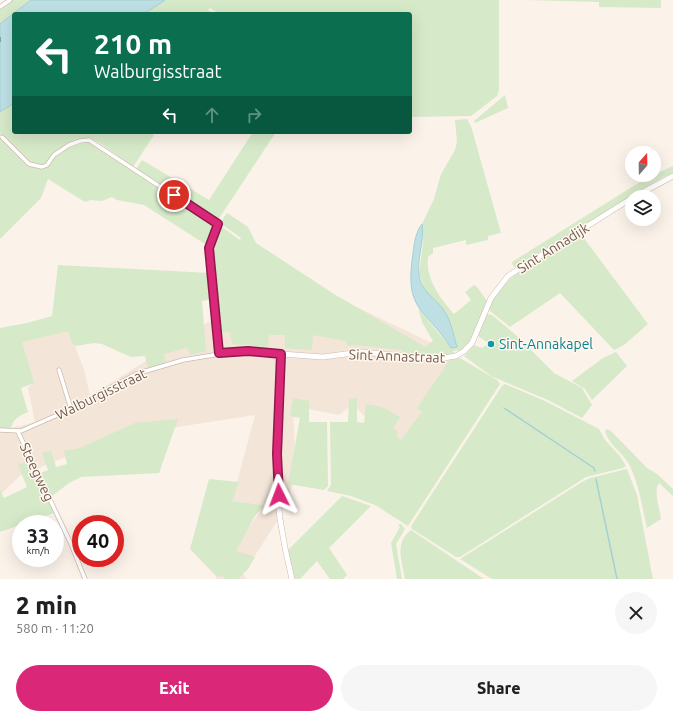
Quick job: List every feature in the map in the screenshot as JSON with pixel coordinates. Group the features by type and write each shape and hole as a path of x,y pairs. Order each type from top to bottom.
{"street":[{"path":"0,7 10,0"},
{"path":"2,137 29,164 42,167 47,165 54,155 69,145 80,141 89,140 218,224 209,248 219,353"},
{"name":"Sint Annadijk","path":"648,190 673,176"},
{"name":"Sint Annadijk","path":"485,310 494,293 508,276 625,203"},
{"name":"Sint Annastraat","path":"281,354 315,357 361,352 448,359 461,354 472,343 485,310"},
{"name":"Walburgisstraat","path":"18,432 71,409 136,374 183,360 219,353 248,351 281,354"},
{"path":"281,354 277,454 278,484 280,518 292,579"},
{"path":"59,370 71,409"},
{"path":"0,430 18,432"},
{"name":"Steegweg","path":"18,432 71,544 85,579"}],"shaded area":[{"path":"325,292 459,356 421,405 421,421 399,452 353,404 339,415 293,406 296,477 278,520 243,574 247,579 215,579 264,505 232,501 255,415 119,436 21,475 0,495 0,431 35,422 28,388 33,382 21,342 69,329 85,373 90,396 210,321"}],"green space":[{"path":"12,0 31,0 16,12 12,12 12,15 0,24 0,8"},
{"path":"65,0 499,0 499,90 497,96 471,116 412,117 412,12 216,12 210,8 208,10 211,12 55,12"},
{"path":"526,0 661,0 661,8 599,7 599,2"},
{"path":"12,58 12,134 154,135 133,167 100,143 90,138 84,138 73,142 53,154 44,166 28,162 0,133 0,66"},
{"path":"505,95 508,108 475,123 474,121"},
{"path":"467,119 471,126 501,233 488,236 488,240 466,245 466,240 433,248 433,253 428,257 431,281 439,295 454,314 471,300 465,292 474,285 487,301 473,336 465,347 459,352 458,350 453,351 454,354 434,357 405,354 401,350 356,345 347,346 346,341 313,335 312,350 285,348 285,335 269,335 268,347 232,344 230,332 218,333 212,262 214,236 218,227 222,227 240,240 241,238 220,223 227,213 248,227 256,243 334,294 425,347 433,341 422,322 418,308 451,348 442,307 425,291 419,273 423,243 422,224 434,199 441,174 455,150 457,142 455,120"},
{"path":"252,134 275,134 218,220 215,220 136,169 142,160 209,200"},
{"path":"0,136 26,163 43,168 68,148 84,143 94,144 214,224 215,226 208,246 144,205 117,200 112,197 102,201 91,200 85,202 48,179 41,198 0,239"},
{"path":"673,166 673,173 661,178 661,172"},
{"path":"640,182 655,182 642,190 627,190"},
{"path":"625,191 625,201 516,268 513,266 512,262"},
{"path":"580,233 648,324 624,345 614,350 560,293 510,327 489,310 492,300 500,289 512,278 542,256"},
{"path":"58,265 210,273 212,299 202,301 206,351 190,355 188,349 186,348 164,354 166,362 148,368 145,356 131,357 102,344 94,343 76,346 72,343 68,331 22,342 34,383 21,388 28,412 14,421 11,430 0,429 0,328 52,316"},
{"path":"486,314 492,315 517,336 554,373 582,388 592,405 582,418 548,400 491,376 464,356 474,345 482,348 486,345 495,347 495,343 487,342 478,336"},
{"path":"616,352 627,366 592,400 585,389 572,381 603,358"},
{"path":"460,358 497,380 500,384 408,526 375,505 351,496 327,491 331,485 330,422 348,422 349,399 357,398 357,422 364,423 366,404 382,407 400,417 393,428 398,432 396,436 401,440 422,412 417,408 449,361"},
{"path":"505,384 545,401 599,429 605,440 620,456 626,466 586,477 460,557 456,557 412,529 411,526 502,386"},
{"path":"293,398 309,401 309,422 327,422 328,486 324,490 288,484 300,418 290,416"},
{"path":"178,419 159,473 81,477 69,483 51,497 40,473 48,470 42,453 51,451 56,467 67,464 64,451 80,448 135,423"},
{"path":"607,429 612,432 647,468 657,474 673,489 673,496 659,483 657,486 661,519 647,528 638,487 632,471 629,464 609,440 605,431"},
{"path":"31,460 54,513 48,515 12,515 12,528 0,532 0,490 4,498 27,487 18,465"},
{"path":"627,469 637,495 653,579 492,579 460,559 582,482 590,478"},
{"path":"209,479 239,482 232,501 264,505 255,516 236,551 255,557 248,569 238,579 225,579 222,575 217,577 190,549"},
{"path":"342,496 371,506 329,548 347,575 343,579 330,579 317,561 300,579 293,579 287,551"},
{"path":"398,524 401,524 405,529 396,544 402,579 397,579 391,543 400,527"},
{"path":"411,530 484,579 405,579 400,553 402,541"}],"water":[{"path":"31,0 165,0 147,12 16,12"},
{"path":"12,15 12,104 0,112 0,24"},
{"path":"422,224 423,231 419,266 420,280 424,288 446,313 452,327 457,347 451,348 418,307 414,298 411,287 413,253 417,234"}],"waterway":[{"path":"504,408 594,468 595,471"},
{"path":"596,479 617,579"}],"ferry route":[{"path":"0,37 0,44"}],"place":[{"name":"Sint-Annakapel","path":"491,344"}],"route":[{"path":"174,195 218,224 209,248 219,353 248,351 281,354 277,454 279,495"}]}
